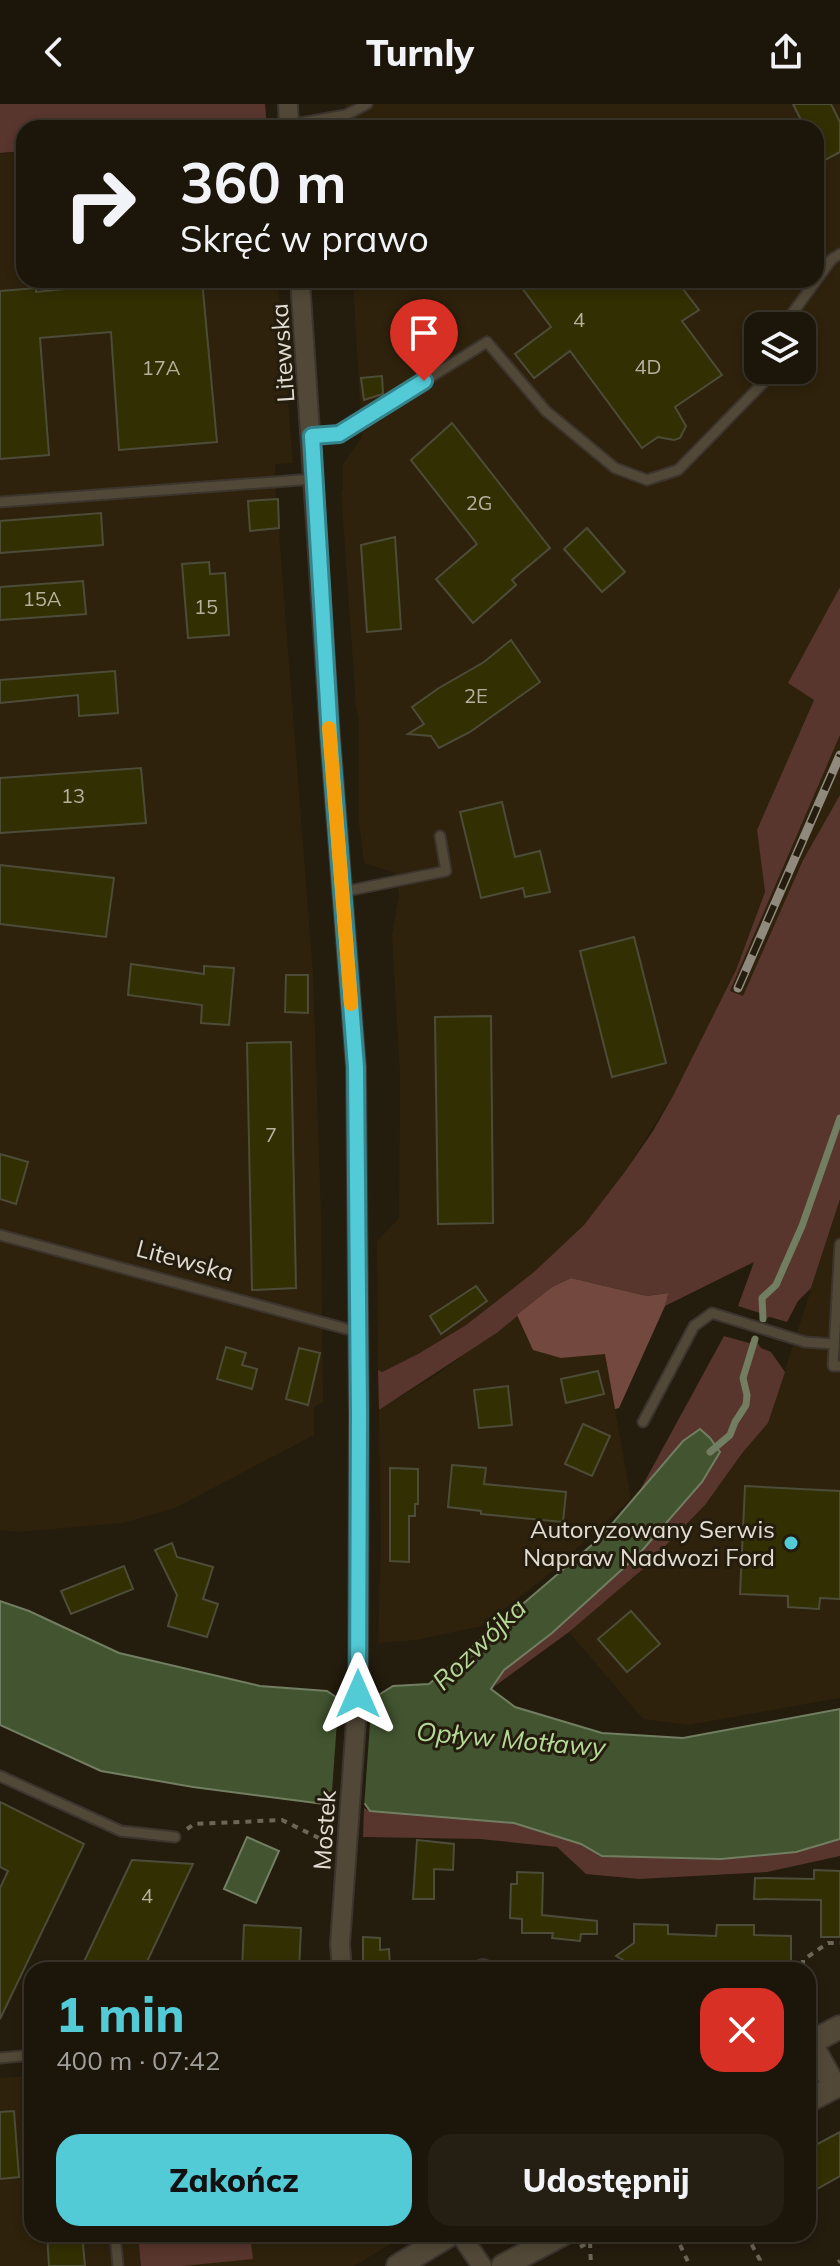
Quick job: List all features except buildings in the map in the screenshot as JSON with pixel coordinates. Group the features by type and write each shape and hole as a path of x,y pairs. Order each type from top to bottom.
{"street":[{"name":"Litewska","path":"301,288 356,1067 358,1694"},
{"name":"Mostek","path":"341,1962 340,1944 358,1694"},
{"path":"816,2039 840,2027"},
{"path":"816,2054 837,2085 816,2097"},
{"path":"398,2266 438,2242"},
{"path":"466,2242 482,2266"},
{"path":"503,2266 548,2242"}],"lane":[{"path":"322,120 346,115 367,104"},
{"path":"824,270 840,254"},
{"path":"793,312 811,288"},
{"path":"312,436 339,434 487,342 546,411 615,468 647,480 678,470 762,384"},
{"path":"0,502 314,479"},
{"path":"342,892 446,871 440,836"},
{"name":"Litewska","path":"0,1235 358,1332"},
{"path":"840,1244 833,1366 840,1366"},
{"path":"643,1422 694,1326 712,1313 805,1342 834,1344"},
{"path":"0,1776 121,1831 175,1837"},
{"path":"0,2058 24,2056"},
{"path":"116,2242 118,2266"}],"path":[{"path":"175,1837 194,1824 282,1820 332,1844"},
{"path":"803,1962 828,1943 840,1943"},
{"path":"590,2242 591,2266"},
{"path":"679,2242 690,2266"},
{"path":"750,2242 760,2266"}],"shaded area":[{"path":"0,104 265,104 266,120 16,120 16,152 0,153"},
{"path":"345,104 840,104 840,587 789,682 814,700 757,830 765,892 736,970 674,1094 624,1173 584,1225 534,1272 466,1325 381,1372 378,1369 377,1241 399,1218 400,1076 392,935 399,895 395,873 364,863 359,823 359,724 341,491 343,464 362,437 353,288 824,288 824,120 346,120"},
{"path":"16,152 16,288 279,288 293,463 275,464 275,481 313,974 321,1213 323,1402 314,1407 314,1435 175,1508 123,1523 18,1532 0,1530 0,154"},
{"path":"840,587 840,735 730,991 743,996 803,860 840,795 840,1199 811,1288 798,1301 787,1322 770,1317 763,1319 760,1313 738,1306 754,1262 665,1306 667,1293 647,1296 571,1278 552,1287 498,1332 379,1410 378,1370 382,1372 418,1354 466,1325 534,1272 584,1225 653,1131 674,1094 736,970 765,892 757,830 814,700 788,683"},
{"path":"840,735 840,795 803,860 743,997 730,992"},
{"path":"840,1199 840,1698 688,1725 643,1719 569,1632 643,1569 705,1505 768,1423"},
{"path":"571,1278 647,1296 668,1293 619,1408 615,1409 605,1354 561,1358 533,1350 517,1315 552,1287"},
{"path":"517,1315 524,1329 561,1358 605,1353 631,1499 543,1579 482,1626 416,1640 378,1643 381,1543 379,1410 439,1373"},
{"path":"724,1336 749,1343 755,1339 761,1348 771,1352 785,1372 768,1423 705,1505 643,1569 569,1632 495,1686 504,1670 552,1633 639,1554 719,1452 710,1438 683,1441 634,1501"},
{"path":"364,1808 514,1823 581,1844 602,1856 721,1859 796,1852 840,1839 840,1856 767,1872 639,1879 586,1874 557,1847 480,1839 363,1837"},
{"path":"24,2076 24,2242 394,2242 354,2266 0,2266 0,2078"},
{"path":"139,2242 251,2242 253,2259 183,2266 141,2266"}],"water":[{"name":"Opływ Motławy","path":"700,1429 720,1452 702,1482 639,1554 552,1633 504,1670 491,1689 515,1707 602,1733 683,1738 840,1709 840,1839 796,1852 721,1859 602,1856 581,1844 514,1823 370,1811 365,1804 324,1804 101,1771 0,1725 0,1601 29,1611 119,1653 260,1686 327,1691 339,1699 372,1699 393,1686 429,1684 600,1538 683,1441"},
{"path":"247,1837 279,1851 256,1903 224,1889"}],"pier":[{"path":"339,1694 372,1695 364,1808 331,1805"}],"waterway":[{"name":"Rozwójka","path":"763,1319 762,1298 776,1285 802,1226 840,1118"},
{"name":"Rozwójka","path":"710,1452 730,1435 746,1405 743,1378 755,1339"}],"railway":[{"path":"738,988 840,755"}],"slow traffic":[{"path":"329,728 351,1004"}],"place":[{"name":"Autoryzowany Serwis Napraw Nadwozi Ford","path":"791,1543"}],"route":[{"path":"358,1694 356,1067 330,736 312,436 339,434 424,381"}]}
